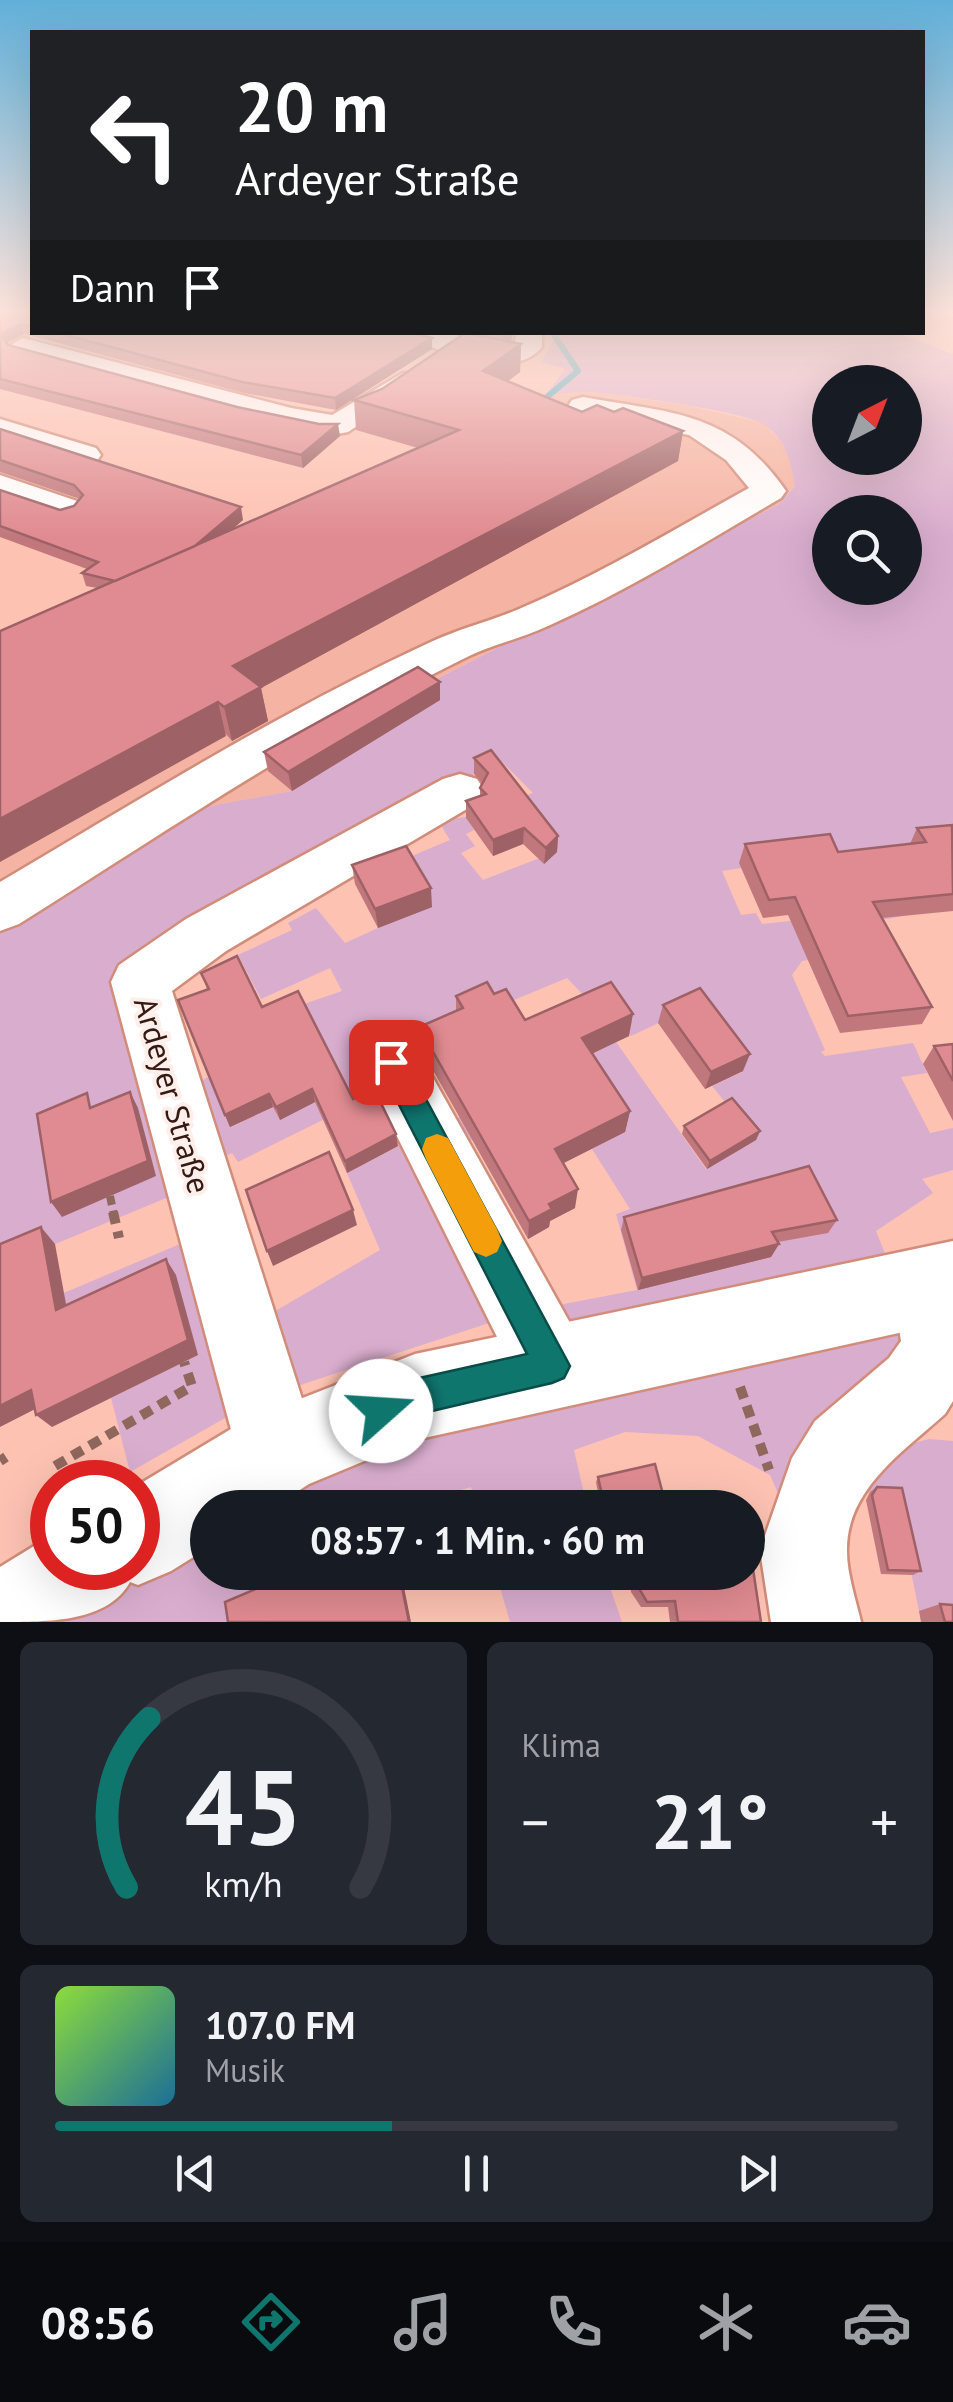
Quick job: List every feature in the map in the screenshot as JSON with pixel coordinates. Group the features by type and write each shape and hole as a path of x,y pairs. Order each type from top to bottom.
{"main road":[{"path":"160,1524 278,1452 415,1397 721,1329 945,1293"},
{"path":"1,1622 53,1590"}],"street":[{"path":"173,386 288,417 337,425 402,386"},
{"path":"0,909 253,754 346,703 451,648 531,619 609,582 768,491 736,453 698,428 583,406"},
{"path":"0,428 85,455"},
{"path":"0,485 65,508"},
{"name":"Ardeyer Straße","path":"278,1452 140,982 206,934 460,792"},
{"path":"391,1062 552,1366"},
{"path":"816,1622 803,1550 821,1487 844,1450 916,1386 942,1350 945,1293"}],"path":[{"path":"110,1196 119,1238"},
{"path":"721,1329 770,1476"},
{"path":"65,1460 192,1386 184,1362"}],"shaded area":[{"path":"553,386 812,386 812,475 922,475 922,386 953,386 953,859 917,842 868,848 904,916 881,920 742,868 722,871 741,915 756,913 762,924 818,918 837,955 802,961 792,975 825,1050 821,1052 825,1056 913,1043 927,1073 901,1077 930,1133 953,1128 953,1170 922,1179 933,1193 876,1231 900,1291 929,1286 803,1550 770,1475 698,1436 625,1432 574,1450 583,1490 231,1490 500,1374 538,1309 637,1290 616,1214 630,1209 592,1149 625,1131 593,1082 453,1149 440,1126 616,1042 706,1169 756,1140 712,1086 742,1072 695,1006 631,1036 604,995 589,1001 567,978 514,1000 505,989 447,1014 457,1032 391,1062 383,1090 238,1162 232,1153 214,1161 192,1088 209,1076 231,1127 273,1107 280,1120 301,1005 342,991 330,968 261,999 238,955 292,930 288,923 316,908 345,943 378,928 414,855 450,840 442,827 449,819 466,817 474,830 466,834 475,846 461,853 483,880 558,851 516,799 533,793 501,761 381,819 117,974 183,1191 0,1267 0,929 199,808 292,791 421,687 779,504 795,486 783,445 765,425 709,409 586,392 546,395"},
{"path":"588,391 685,405 763,423 791,459 795,485 779,504 422,686 292,791 199,808 0,929 0,660 507,428 546,395"},
{"path":"408,1141 498,1320 288,1389 265,1317 380,1250 347,1173"},
{"path":"199,1236 248,1405 151,1460 127,1460 111,1398 198,1354 16,1352 9,1316"},
{"path":"929,1439 953,1441 953,1614 919,1611 895,1493 864,1492 899,1447"},
{"path":"190,1508 190,1590 264,1590 238,1609 239,1622 0,1622 51,1590 160,1590 160,1521"},
{"path":"501,1590 611,1590 622,1622 510,1622"}],"building":[{"path":"27,386 158,386 237,407 319,424 338,424 301,455"},
{"path":"263,386 355,386 335,398"},
{"path":"387,386 518,386 582,412 597,405 614,412 623,408 683,431 233,666 261,687 224,707 218,702 0,819 0,631 459,430 354,400"},
{"path":"0,429 241,507 195,546 115,581 82,573 98,562 0,526 0,490 60,510 74,506 83,495 74,485 0,460"},
{"path":"418,667 440,682 288,772 264,752"},
{"path":"491,750 558,836 546,848 524,828 493,840 466,801 486,794 480,788 488,773 474,758"},
{"path":"952,825 953,894 873,902 932,1007 848,1016 795,897 769,900 745,844 830,834 838,852 926,842 917,828"},
{"path":"406,846 431,888 375,909 352,865"},
{"path":"237,956 262,1007 298,991 353,1099 374,1089 396,1134 345,1161 312,1089 276,1107 269,1094 225,1115 178,1000 209,989 201,973"},
{"path":"487,982 494,994 506,989 525,1020 611,982 633,1014 582,1038 630,1111 555,1149 578,1189 549,1204 552,1209 529,1221 419,1027 463,1008 456,996"},
{"path":"700,988 750,1054 711,1072 663,1005"},
{"path":"953,1044 953,1081 934,1046"},
{"path":"130,1092 148,1161 51,1202 37,1114 87,1093 90,1108"},
{"path":"732,1098 760,1131 710,1161 684,1126"},
{"path":"329,1152 353,1210 267,1251 246,1190"},
{"path":"809,1166 837,1220 772,1232 779,1244 642,1278 624,1217"},
{"path":"41,1227 56,1310 166,1259 188,1340 36,1415 31,1390 0,1406 0,1244"},
{"path":"655,1464 662,1490 601,1490 598,1477"},
{"path":"877,1487 902,1488 921,1571 888,1570 872,1495"},
{"path":"253,1590 403,1590 409,1622 228,1622 225,1602"},
{"path":"640,1590 756,1590 761,1622 678,1622 675,1601 647,1602"},
{"path":"940,1604 953,1605 953,1622 945,1622"}],"waterway":[{"path":"536,406 560,386"}],"slow traffic":[{"path":"437,1149 486,1241"}],"route":[{"path":"381,1411 415,1397 552,1366 391,1062"}]}
